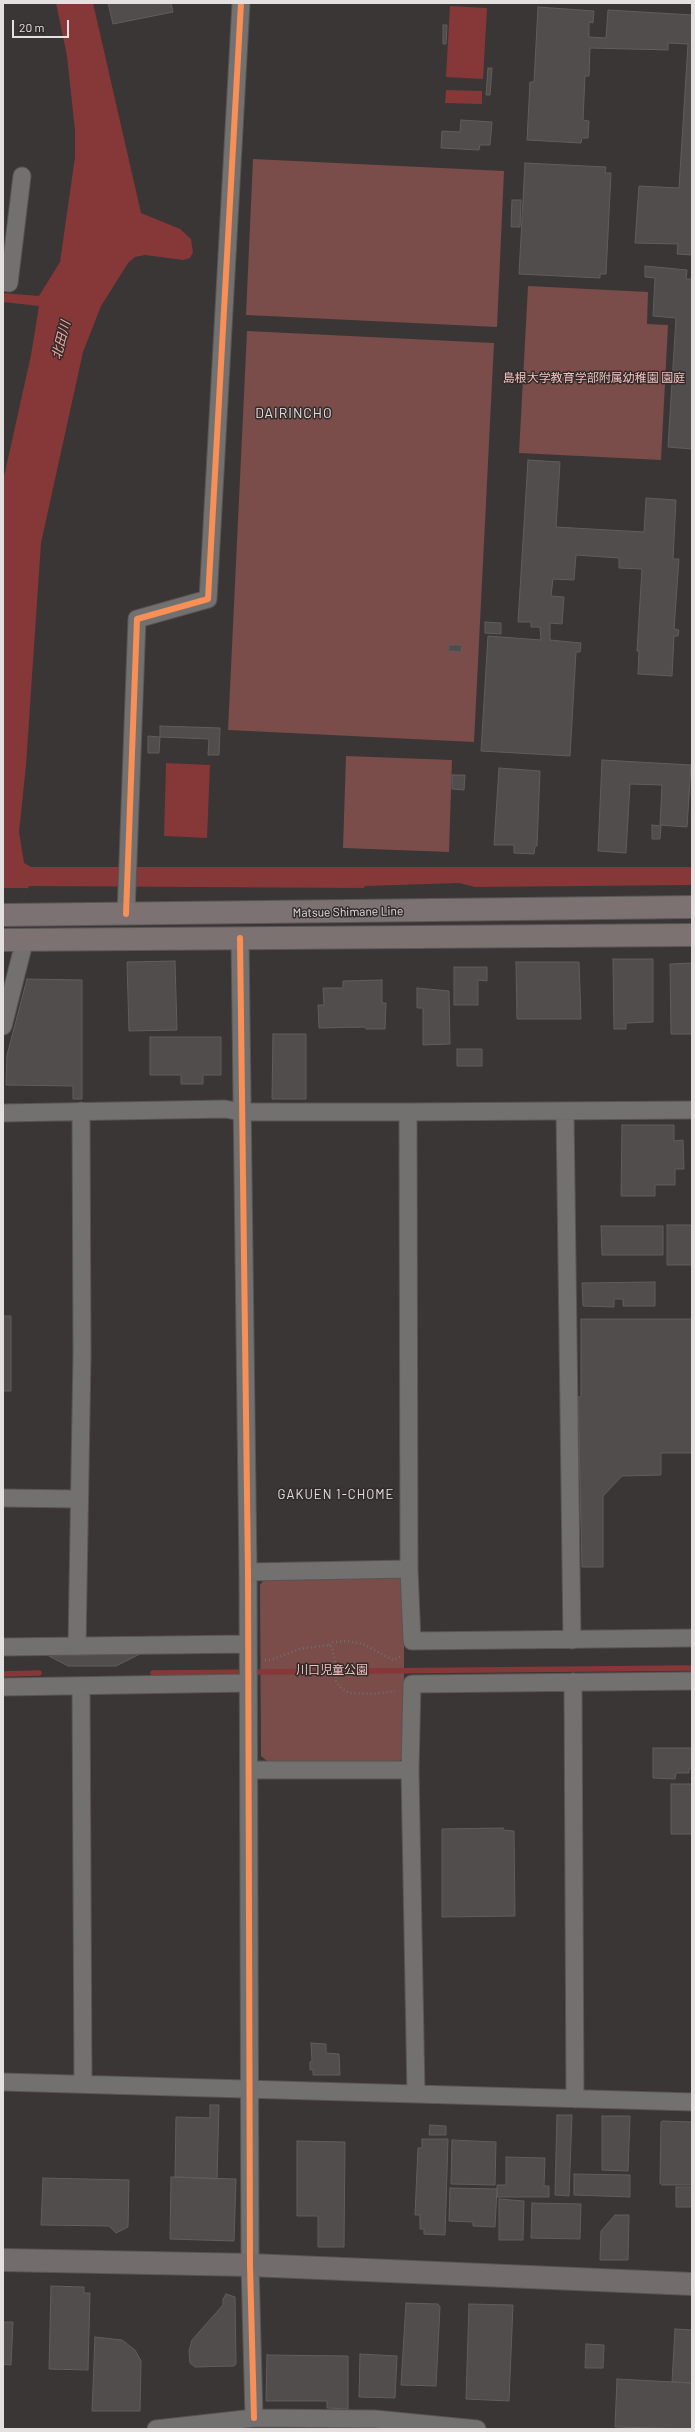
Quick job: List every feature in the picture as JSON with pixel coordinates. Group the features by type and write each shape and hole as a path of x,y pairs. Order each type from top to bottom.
{"main road":[{"name":"Matsue Shimane Line","path":"10,915 692,908"},
{"name":"Matsue Shimane Line","path":"13,940 692,935"}],"street":[{"path":"126,914 126,867 136,619 208,599 241,3"},
{"path":"3,282 9,283 22,176"},
{"path":"240,938 248,1572 247,1644 251,1671 248,1770 250,2265 254,2418"},
{"path":"3,1026 13,940"},
{"path":"3,1113 225,1109 242,1112 692,1110"},
{"path":"564,1110 572,1640"},
{"path":"77,1646 82,1354 81,1111"},
{"path":"408,1112 409,1569 412,1641 692,1638"},
{"path":"3,1498 79,1499"},
{"path":"248,1572 409,1569"},
{"path":"3,1647 247,1644"},
{"path":"3,1687 81,1687 251,1671"},
{"path":"416,2094 410,1770 412,1684 692,1681"},
{"path":"573,1682 575,2099"},
{"path":"81,1687 83,2084"},
{"path":"248,1770 410,1770"},
{"path":"3,2082 692,2102"},
{"path":"3,2260 250,2265 692,2284"},
{"path":"156,2429 254,2418 375,2420 477,2429"}],"path":[{"path":"251,1671 271,1660 298,1649 329,1645 332,1647 339,1686 349,1693 390,1693 412,1684"}],"green space":[{"path":"253,159 504,171 497,327 246,315"},
{"name":"島根大学教育学部附属幼稚園 園庭","path":"528,286 648,292 647,324 668,325 661,460 519,453"},
{"path":"247,331 494,343 474,742 228,730"},
{"path":"346,756 452,760 449,852 343,848"},
{"name":"川口児童公園","path":"397,1577 404,1581 404,1756 399,1761 267,1761 261,1756 260,1585 263,1581"}],"water":[{"name":"北田川","path":"56,3 93,3 141,213 180,229 191,239 193,252 190,258 183,260 145,255 135,257 128,263 101,306 83,352 41,543 26,765 19,832 24,863 31,867 692,867 692,885 475,887 459,883 365,886 364,888 29,886 3,939 3,481 31,355 39,306 3,302 3,293 39,296 60,262 75,157 75,131 67,56"},
{"path":"450,6 487,8 483,79 446,77"},
{"path":"446,90 482,91 482,104 445,103"},
{"path":"166,763 210,765 207,838 164,836"}],"pier":[{"path":"3,888 28,888 3,939"}],"building":[{"path":"108,3 171,3 173,12 113,24"},
{"path":"538,7 594,11 593,23 589,22 589,37 606,38 608,10 692,15 692,255 677,254 678,244 635,243 639,186 679,188 688,44 668,43 668,50 590,48 589,76 585,76 583,120 589,121 588,138 582,138 581,143 527,140 530,82 534,82"},
{"path":"443,25 447,25 446,44 443,44"},
{"path":"488,68 492,68 490,95 486,95"},
{"path":"461,120 492,122 490,145 480,145 479,150 441,148 442,131 460,132"},
{"path":"525,163 606,167 605,173 611,173 606,274 600,274 600,278 519,274"},
{"path":"512,200 521,200 520,227 511,227"},
{"path":"645,266 687,270 686,279 692,279 692,449 668,447 676,318 653,316 655,278 645,277"},
{"path":"528,460 560,462 556,527 644,532 646,498 676,500 673,559 679,559 674,629 679,630 678,636 674,636 672,676 638,674 639,651 637,651 642,569 619,568 619,558 576,555 574,580 553,579 551,596 564,597 562,624 550,623 550,640 581,643 580,652 576,652 570,756 481,751 488,636 541,640 540,627 531,627 531,622 518,622"},
{"path":"485,622 501,623 501,634 485,633"},
{"path":"449,645 462,645 461,652 448,651"},
{"path":"160,726 220,728 219,755 208,755 209,739 160,737"},
{"path":"148,736 160,737 159,753 148,753"},
{"path":"602,760 691,765 687,827 660,825 662,785 630,784 626,853 598,851"},
{"path":"499,768 540,771 537,846 535,846 534,854 514,853 514,845 494,845"},
{"path":"452,775 465,775 464,790 452,789"},
{"path":"652,825 661,826 660,839 652,839"},
{"path":"613,959 653,959 653,1022 626,1023 626,1029 614,1029"},
{"path":"175,961 177,1030 129,1031 127,962"},
{"path":"516,962 579,962 581,1019 517,1019"},
{"path":"692,963 692,1034 671,1034 670,964"},
{"path":"454,967 487,967 487,981 478,980 478,1005 454,1005"},
{"path":"27,979 82,980 82,1099 73,1099 73,1086 6,1085 7,1055"},
{"path":"382,980 382,1003 386,1003 385,1029 366,1029 365,1027 319,1028 318,1005 324,1005 323,988 343,988 343,981"},
{"path":"417,988 449,991 450,1044 423,1045 423,1008 417,1008"},
{"path":"273,1034 306,1034 306,1099 272,1099"},
{"path":"150,1037 221,1037 221,1075 203,1075 203,1084 181,1084 181,1075 150,1075"},
{"path":"457,1049 482,1049 482,1066 457,1066"},
{"path":"622,1125 674,1125 674,1141 683,1140 684,1169 675,1169 675,1185 655,1185 655,1196 621,1196"},
{"path":"667,1225 692,1225 692,1265 667,1265"},
{"path":"601,1226 663,1226 663,1255 602,1255"},
{"path":"655,1282 655,1306 623,1306 623,1299 614,1299 614,1307 583,1306 582,1283"},
{"path":"3,1316 11,1316 11,1391 3,1391"},
{"path":"581,1319 692,1319 692,1453 661,1453 661,1475 622,1476 603,1496 603,1567 582,1567 578,1397 581,1397"},
{"path":"142,1653 116,1666 68,1666 49,1656"},
{"path":"653,1748 692,1748 692,1769 689,1769 689,1773 676,1773 675,1779 653,1778"},
{"path":"671,1784 692,1784 692,1834 671,1834"},
{"path":"503,1828 503,1830 514,1831 515,1916 442,1917 442,1829"},
{"path":"311,2043 326,2044 326,2053 339,2054 340,2075 313,2075 313,2069 310,2070 310,2062 312,2061"},
{"path":"210,2105 219,2105 217,2179 175,2177 176,2117 210,2118"},
{"path":"557,2115 572,2115 569,2196 555,2195"},
{"path":"602,2116 630,2116 628,2171 602,2170"},
{"path":"661,2122 692,2122 692,2185 662,2185 660,2183"},
{"path":"430,2125 446,2126 446,2135 429,2135"},
{"path":"422,2139 448,2139 445,2235 424,2234 424,2229 420,2229 420,2215 415,2215 418,2148 422,2148"},
{"path":"452,2140 496,2142 495,2185 451,2184"},
{"path":"297,2141 345,2142 344,2247 318,2247 318,2216 297,2216"},
{"path":"506,2157 545,2158 544,2186 549,2186 549,2197 497,2197 497,2185 506,2185"},
{"path":"574,2174 630,2175 630,2197 574,2195"},
{"path":"171,2177 236,2179 234,2241 170,2239"},
{"path":"43,2178 129,2180 128,2227 116,2233 109,2226 41,2225"},
{"path":"676,2187 692,2187 692,2207 676,2207"},
{"path":"450,2188 497,2189 495,2227 473,2226 473,2222 449,2221"},
{"path":"499,2199 524,2201 523,2240 499,2240"},
{"path":"532,2203 581,2204 580,2239 531,2238"},
{"path":"615,2215 629,2215 628,2260 600,2260 601,2231"},
{"path":"51,2286 84,2287 84,2293 90,2293 88,2370 49,2369"},
{"path":"226,2294 235,2297 236,2364 234,2366 195,2367 190,2363 189,2351 192,2340 223,2305 223,2299"},
{"path":"406,2303 438,2304 440,2307 436,2386 401,2385"},
{"path":"469,2304 513,2305 509,2401 466,2399"},
{"path":"3,2322 13,2322 11,2365 3,2364"},
{"path":"675,2329 692,2330 692,2383 672,2382"},
{"path":"95,2337 122,2340 135,2350 141,2361 140,2411 92,2411"},
{"path":"586,2344 604,2345 603,2368 585,2368"},
{"path":"360,2354 397,2356 395,2398 359,2397"},
{"path":"267,2355 348,2356 348,2409 327,2408 327,2401 266,2401"},
{"path":"617,2379 692,2383 692,2429 615,2427"}],"waterway":[{"path":"153,1673 692,1668"},
{"path":"3,1674 39,1673"}],"cycle path":[{"path":"126,914 137,619 208,599 241,3"},
{"path":"240,938 248,1572 250,2265 254,2418"}],"district":[{"name":"DAIRINCHO","path":"294,413"},
{"name":"GAKUEN 1-CHOME","path":"336,1495"}]}
